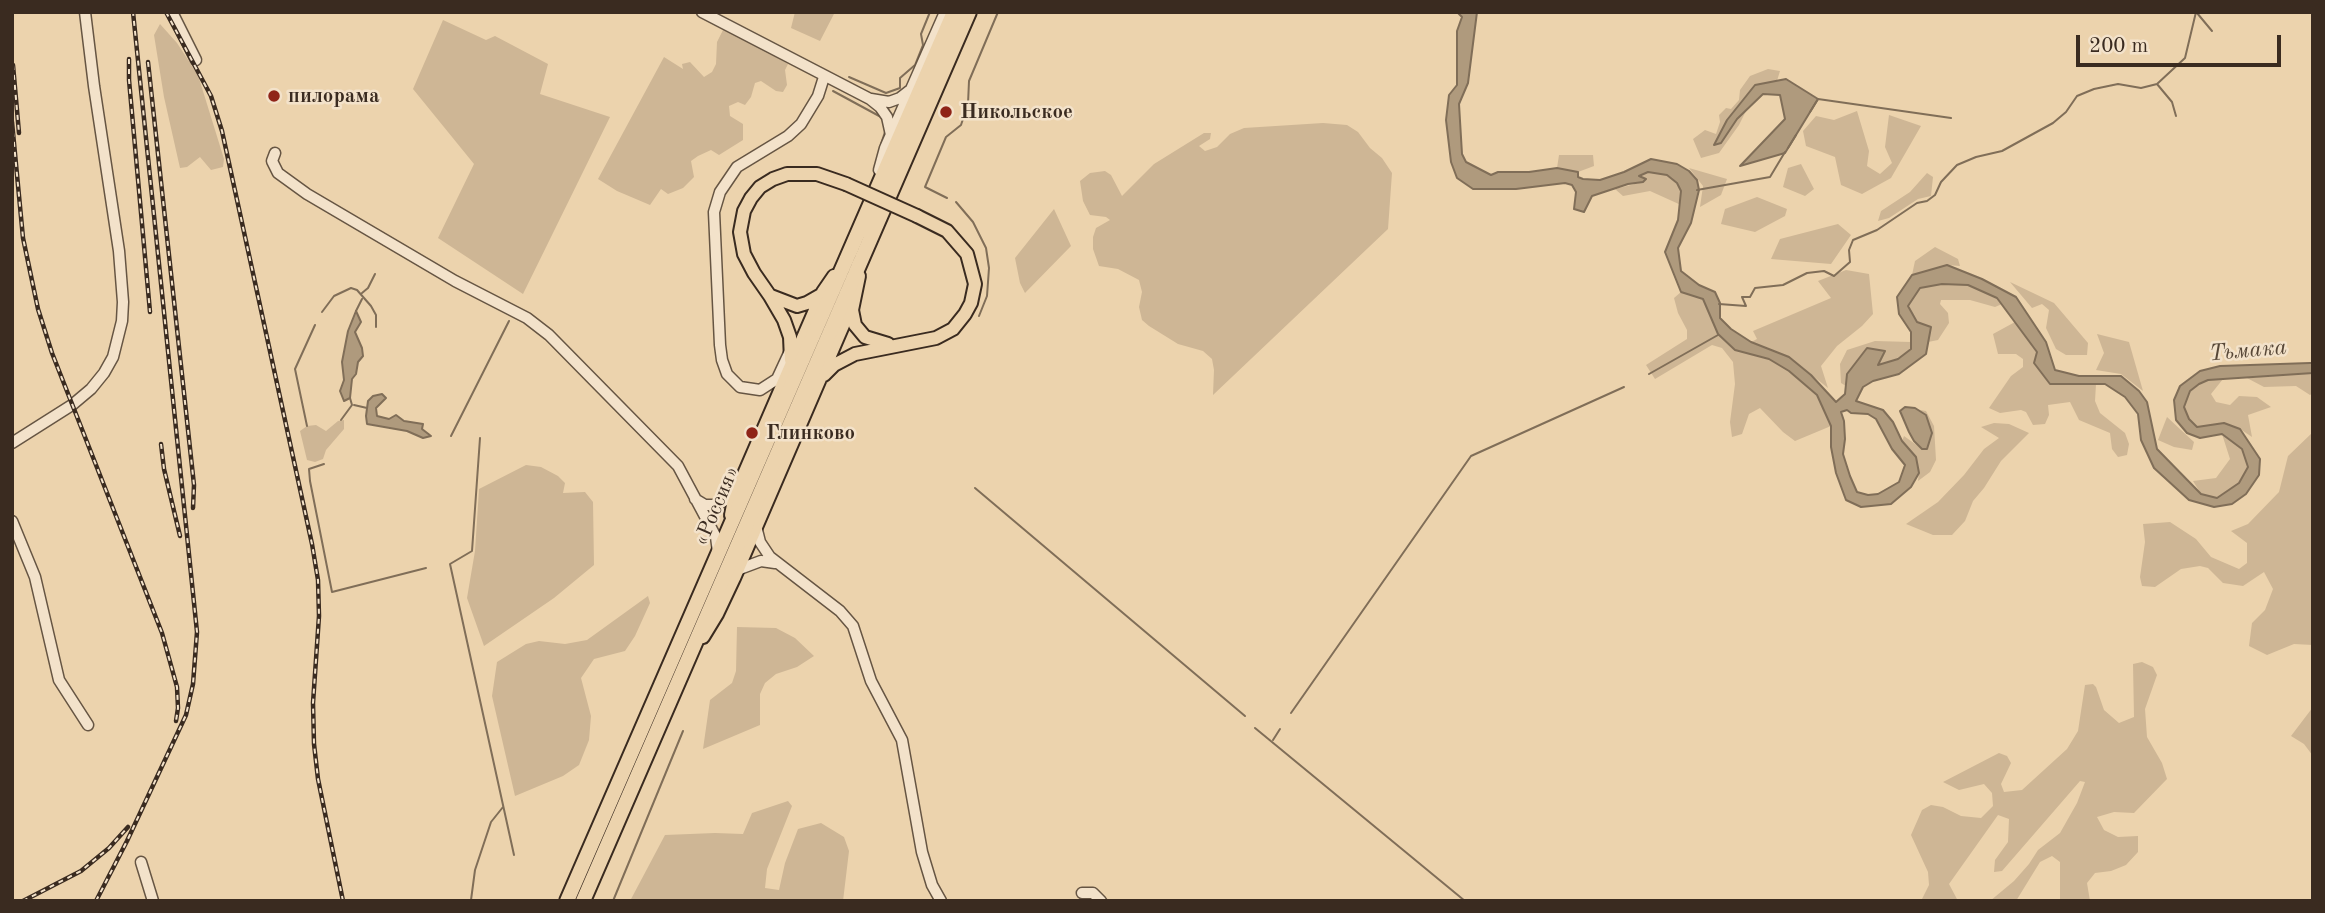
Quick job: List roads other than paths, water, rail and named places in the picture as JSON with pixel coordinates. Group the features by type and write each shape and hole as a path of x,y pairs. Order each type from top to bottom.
{"highway":[{"name":"«Россия»","path":"583,901 773,463 858,250 869,208 954,12"},
{"name":"«Россия»","path":"567,901 724,542 969,12"}],"main road":[{"path":"790,369 792,347 784,320 750,267 742,247 741,225 744,211 751,198 768,182 794,173 817,174 846,184 947,231 961,245 971,264 975,290 965,314 947,332 923,342 848,357 829,370 817,384"},
{"path":"770,296 797,306 811,301 823,292 858,250"},
{"path":"858,250 853,317 859,332 872,341 895,346"},
{"path":"724,542 735,495 823,292"},
{"path":"688,661 717,614 853,302"},
{"path":"773,463 802,416"}],"street":[{"path":"12,443 82,397 104,373 113,357 122,321 120,251 107,177 85,12"},
{"path":"172,12 196,60"},
{"path":"702,12 870,99 889,102 911,89"},
{"path":"869,208 891,135 945,12"},
{"path":"792,347 777,379 766,388 748,390 735,384 727,374 720,345 714,212 719,192 737,167 789,136 801,124 818,96 824,77"},
{"path":"870,99 887,117 891,135"},
{"path":"275,153 272,161 278,173 307,194 455,281 527,318 550,335 678,466 716,537 718,558"},
{"path":"694,499 705,505 716,505 735,495"},
{"path":"12,521 35,577 59,680 88,725"},
{"path":"756,526 763,547 778,565"},
{"path":"737,570 768,560 840,611 853,626 871,681 902,740 922,852 932,885 941,901"},
{"path":"141,862 153,901"},
{"path":"1082,893 1093,893 1101,901"}],"waterway":[{"path":"849,77 886,93 900,88 900,78 915,65 923,45 921,34 930,12"},
{"path":"947,198 925,187 946,137 961,125 968,104 969,81 998,12"},
{"path":"1719,304 1746,306 1742,297 1750,297 1755,288 1783,285 1807,273 1824,271 1834,276 1850,262 1849,250 1853,240 1877,230 1917,203 1927,201 1935,195 1941,182 1957,165 2002,151 2053,123 2066,112 2077,96 2094,89 2118,84 2141,88 2157,84 2185,58 2196,12"},
{"path":"2197,13 2212,31"},
{"path":"2157,84 2172,102 2176,116"},
{"path":"833,91 881,117"},
{"path":"1810,112 1818,99 1951,118"},
{"path":"881,144 885,132"},
{"path":"1788,148 1796,135"},
{"path":"1697,190 1770,177 1785,152"},
{"path":"956,202 973,222 986,248 989,268 987,296 979,316"},
{"path":"362,293 368,288 375,274"},
{"path":"322,312 334,296 351,288 357,290 371,306 376,315 376,327"},
{"path":"356,311 362,299"},
{"path":"451,436 509,321"},
{"path":"307,426 295,369 315,325"},
{"path":"1649,374 1718,335"},
{"path":"1291,713 1471,456 1624,387"},
{"path":"341,420 352,405 350,398"},
{"path":"354,405 367,408"},
{"path":"480,438 472,551 450,564 514,855"},
{"path":"324,464 309,469 332,592 426,568"},
{"path":"975,488 1245,716"},
{"path":"1255,728 1465,901"},
{"path":"1273,740 1280,729"},
{"path":"613,901 683,731"},
{"path":"471,900 475,870 491,822 503,807"}],"railway":[{"path":"96,901 186,715 193,684 197,632 133,12"},
{"path":"166,12 211,96 222,131 312,544 318,580 319,616 313,703 314,744 318,779 343,901"},
{"path":"129,59 150,312"},
{"path":"148,62 194,485 193,508"},
{"path":"13,65 19,133"},
{"path":"12,122 23,238 38,309 52,353 162,633 177,687 176,721"},
{"path":"161,444 164,469 180,536"},
{"path":"23,901 81,871 109,848 128,827"}],"place":[{"name":"пилорама","path":"274,96"},
{"name":"Никольское","path":"946,112"},
{"name":"Глинково","path":"752,433"}],"water label":[{"name":"Тьмака","path":"2248,351"}]}
